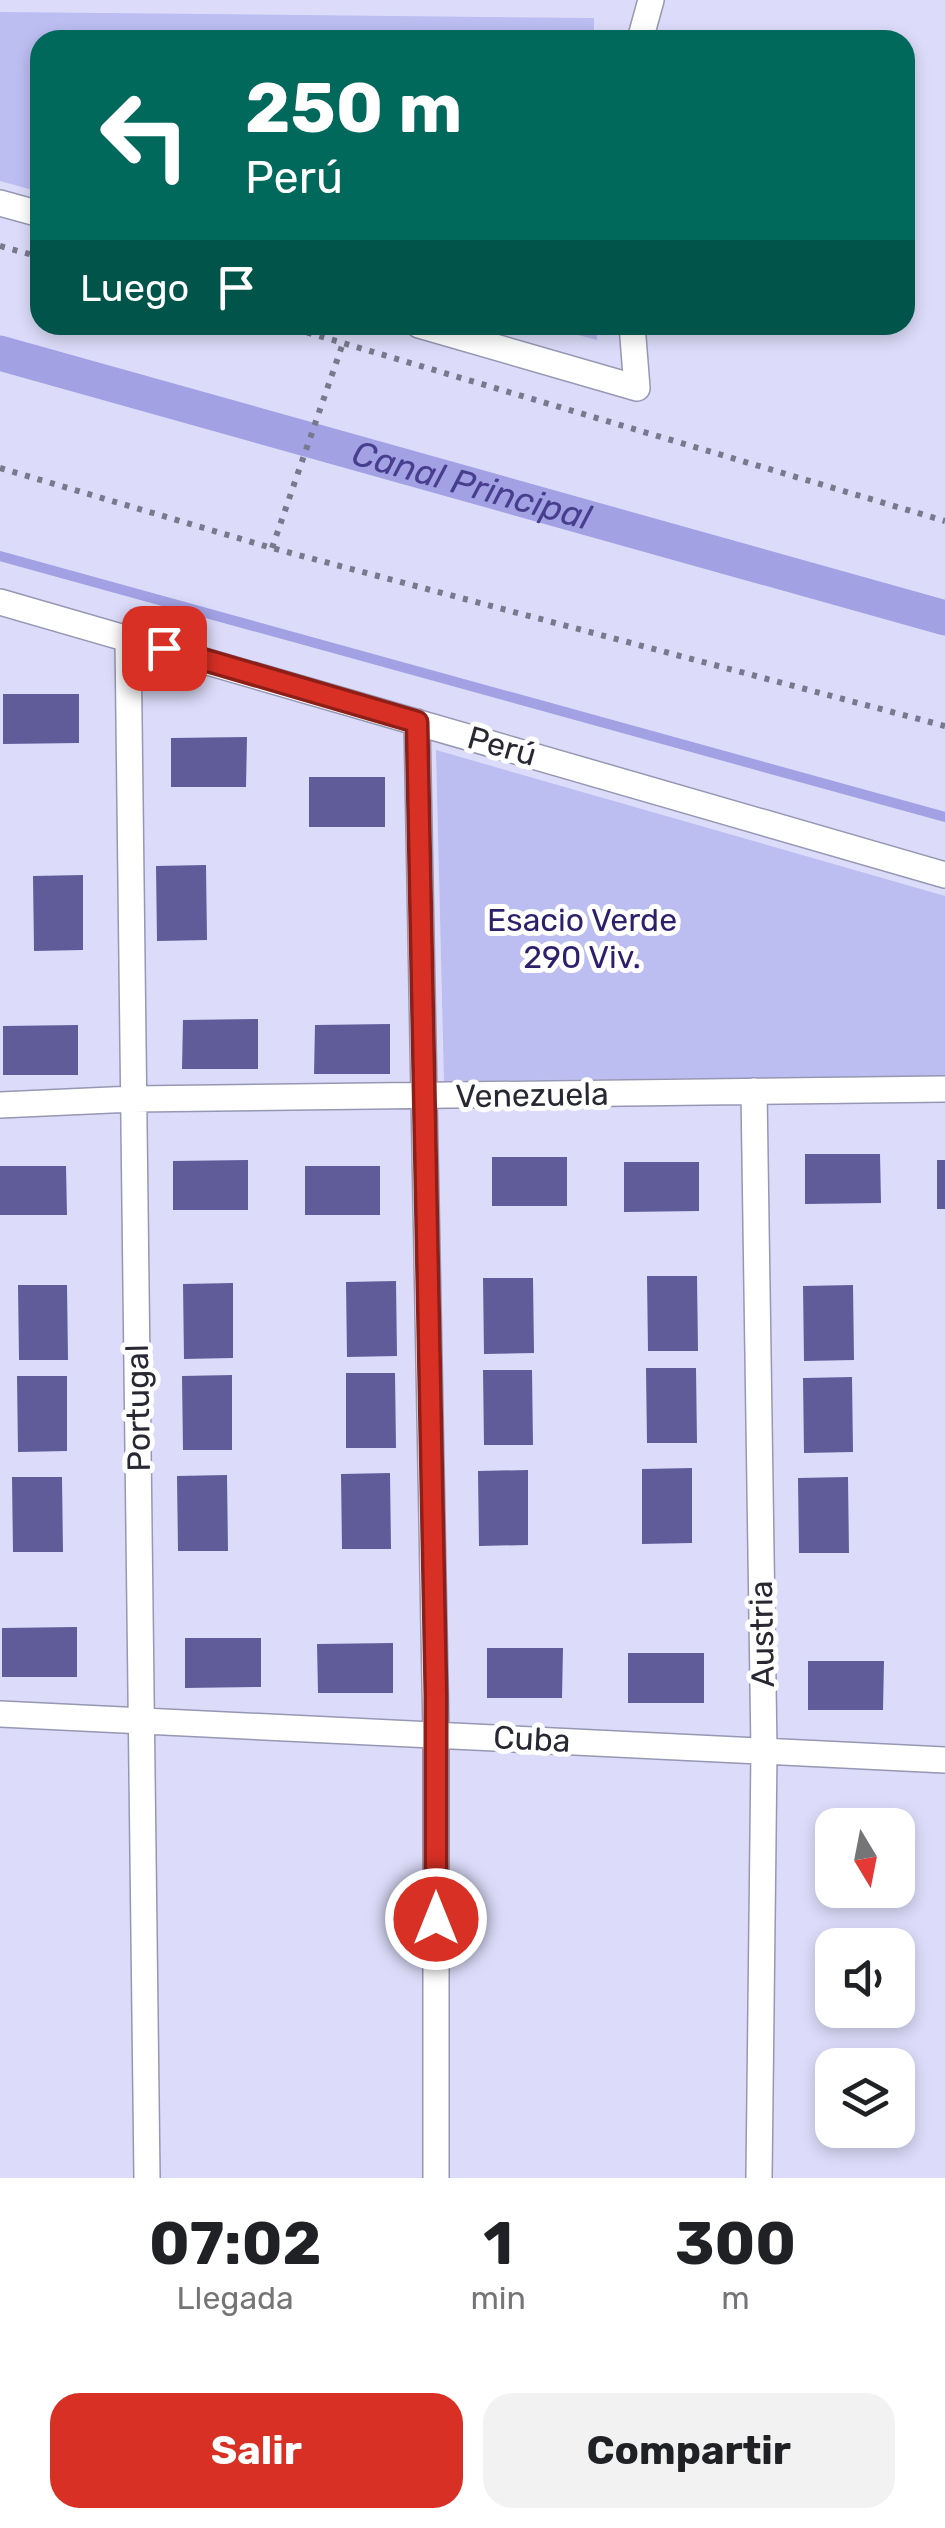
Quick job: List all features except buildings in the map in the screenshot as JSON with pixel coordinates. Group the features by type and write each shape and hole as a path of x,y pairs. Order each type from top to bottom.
{"street":[{"path":"643,30 651,0"},
{"path":"0,203 30,211"},
{"path":"454,335 637,388 633,335"},
{"name":"Perú","path":"0,602 945,875"},
{"name":"Portugal","path":"128,638 147,2178"},
{"path":"417,722 436,1734 436,2178"},
{"name":"Venezuela","path":"0,1104 945,1088"},
{"name":"Austria","path":"754,1091 764,1751 760,2178"},
{"name":"Cuba","path":"0,1714 945,1760"}],"path":[{"path":"0,246 30,255"},
{"path":"314,335 945,521"},
{"path":"272,548 343,344"},
{"path":"0,468 272,548 945,726"}],"green space":[{"path":"0,12 594,18 594,30 30,30 30,189 0,181"},
{"name":"Esacio Verde 290 Viv.","path":"436,750 945,896 945,1076 444,1081"}],"waterway":[{"name":"Canal Principal","path":"0,353 945,618"},
{"path":"0,556 945,817"}],"route":[{"path":"164,648 417,722 436,1695 436,1919"}]}
